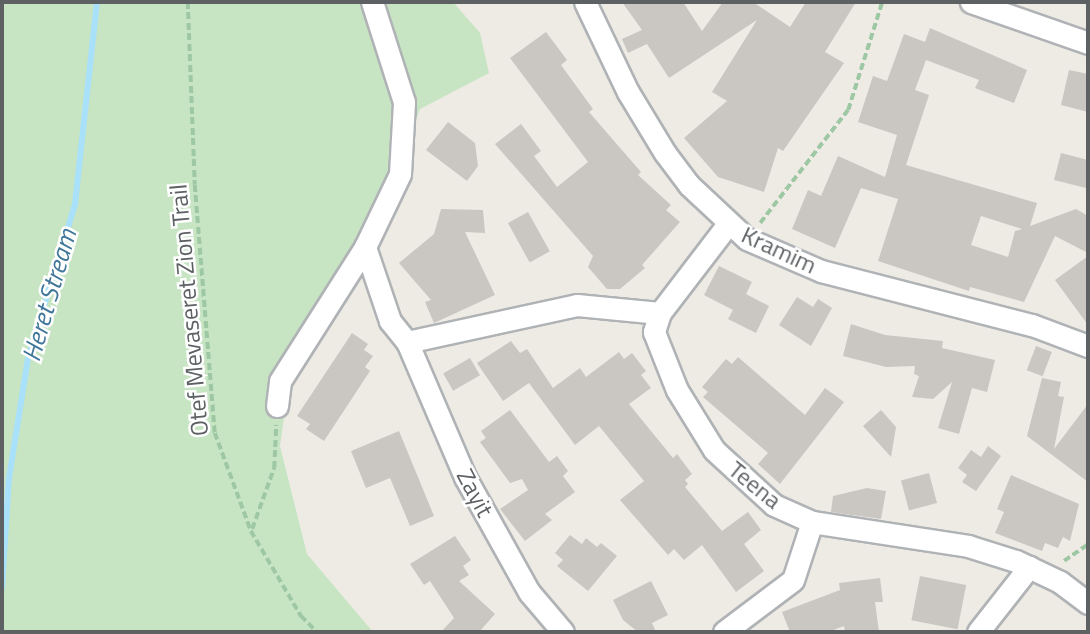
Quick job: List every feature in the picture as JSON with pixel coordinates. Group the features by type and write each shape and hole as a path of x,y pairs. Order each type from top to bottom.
{"street":[{"path":"276,406 280,381 365,247 400,174 404,102 372,2"},
{"name":"Kramim","path":"585,2 628,92 665,153 689,186 747,239 821,271 1032,325 1088,346"},
{"path":"971,2 1088,43"},
{"path":"407,342 577,305 660,313 728,224"},
{"name":"Zayit","path":"365,247 390,321 407,342 466,477 529,592 563,632"},
{"name":"Teena","path":"660,313 654,332 677,390 714,450 774,505 812,522 968,546 1037,571 1088,604"},
{"path":"724,632 793,580 812,522"},
{"path":"978,632 1037,571"}],"path":[{"name":"Otef Mevaseret Zion Trail","path":"188,2 195,185 215,433 251,531 301,616 317,632"},
{"path":"747,239 848,110 882,2"},
{"path":"251,531 274,468 276,406"},
{"path":"1037,571 1088,544"}],"green space":[{"path":"2,2 453,2 480,33 489,73 420,109 406,147 291,367 280,446 307,554 373,632 2,632"}],"building":[{"path":"622,2 683,2 702,31 723,2 753,2 790,27 806,2 856,2 825,52 844,63 783,151 778,148 764,192 718,177 684,138 727,101 712,92 757,20 669,78 647,44 628,53 622,39 642,30"},
{"path":"930,28 1027,70 1014,103 975,88 979,80 926,60 915,90 929,95 906,165 1037,203 1030,226 1076,209 1088,216 1088,253 1055,236 1024,302 970,287 969,291 878,261 898,199 861,188 835,248 792,229 808,190 821,196 838,156 885,177 897,135 858,122 873,76 887,81 904,34 925,42","holes":["981,216 1022,229 1015,231 1008,257 971,245"]},
{"path":"546,32 567,60 561,65 593,109 589,112 641,172 638,175 671,205 666,210 680,222 642,265 645,268 620,289 607,289 588,267 593,256 495,144 521,124 541,151 534,156 557,187 588,162 510,58"},
{"path":"1069,70 1088,74 1088,112 1061,105"},
{"path":"448,122 475,143 478,166 467,181 426,150"},
{"path":"1061,153 1088,160 1086,188 1054,180"},
{"path":"441,209 483,210 485,233 465,232 495,295 434,323 425,302 431,300 399,263 434,234"},
{"path":"528,212 550,251 530,263 508,223"},
{"path":"1088,256 1088,325 1055,280"},
{"path":"719,266 752,282 746,294 769,306 756,333 728,319 733,310 704,295"},
{"path":"797,297 813,307 818,299 832,308 811,346 779,325"},
{"path":"851,324 885,335 943,341 942,348 995,360 987,392 972,388 959,434 938,428 952,382 933,399 912,397 919,376 914,374 915,366 886,367 843,356"},
{"path":"352,333 368,344 364,350 373,356 365,367 370,371 324,441 306,429 310,424 297,416"},
{"path":"511,341 520,353 527,349 553,388 580,368 586,377 619,352 624,359 632,353 646,371 641,375 651,388 629,404 673,458 677,454 692,474 685,480 688,484 685,487 722,531 748,512 761,530 744,544 764,571 736,592 702,545 684,560 674,549 668,555 620,500 644,481 599,426 575,445 529,383 503,401 477,363"},
{"path":"1036,346 1052,352 1043,376 1027,370"},
{"path":"738,357 805,415 825,388 844,402 780,484 758,464 768,453 703,397 708,392 702,387 726,359 732,364"},
{"path":"470,358 480,375 453,391 443,374"},
{"path":"1042,378 1061,382 1058,396 1064,397 1054,449 1088,404 1088,482 1027,436"},
{"path":"510,410 549,462 557,456 568,471 563,476 575,492 545,514 552,520 525,541 500,509 528,490 522,479 510,483 480,442 486,438 481,431"},
{"path":"881,410 896,427 891,457 863,426"},
{"path":"399,431 434,516 410,526 390,478 366,488 351,451"},
{"path":"988,446 1001,456 976,491 962,482 967,475 958,468 971,450 981,457"},
{"path":"929,473 937,503 909,510 901,481"},
{"path":"1011,475 1079,504 1070,541 1063,537 1058,548 1045,543 1042,551 995,533 1004,512 997,509"},
{"path":"867,488 886,491 881,519 831,512 833,496"},
{"path":"570,535 582,544 586,538 597,547 601,543 617,556 588,591 557,566 563,560 555,553"},
{"path":"455,536 471,560 463,566 469,575 459,581 495,614 479,632 441,632 454,618 430,581 424,585 410,564"},
{"path":"920,576 966,585 958,629 911,620"},
{"path":"880,578 883,602 875,602 879,632 845,632 844,626 828,632 790,632 782,612 840,590 839,583"},
{"path":"651,581 668,615 652,623 656,632 638,632 623,620 613,600"}],"waterway":[{"name":"Heret Stream","path":"2,588 9,478 28,358 75,204 97,2"}]}
